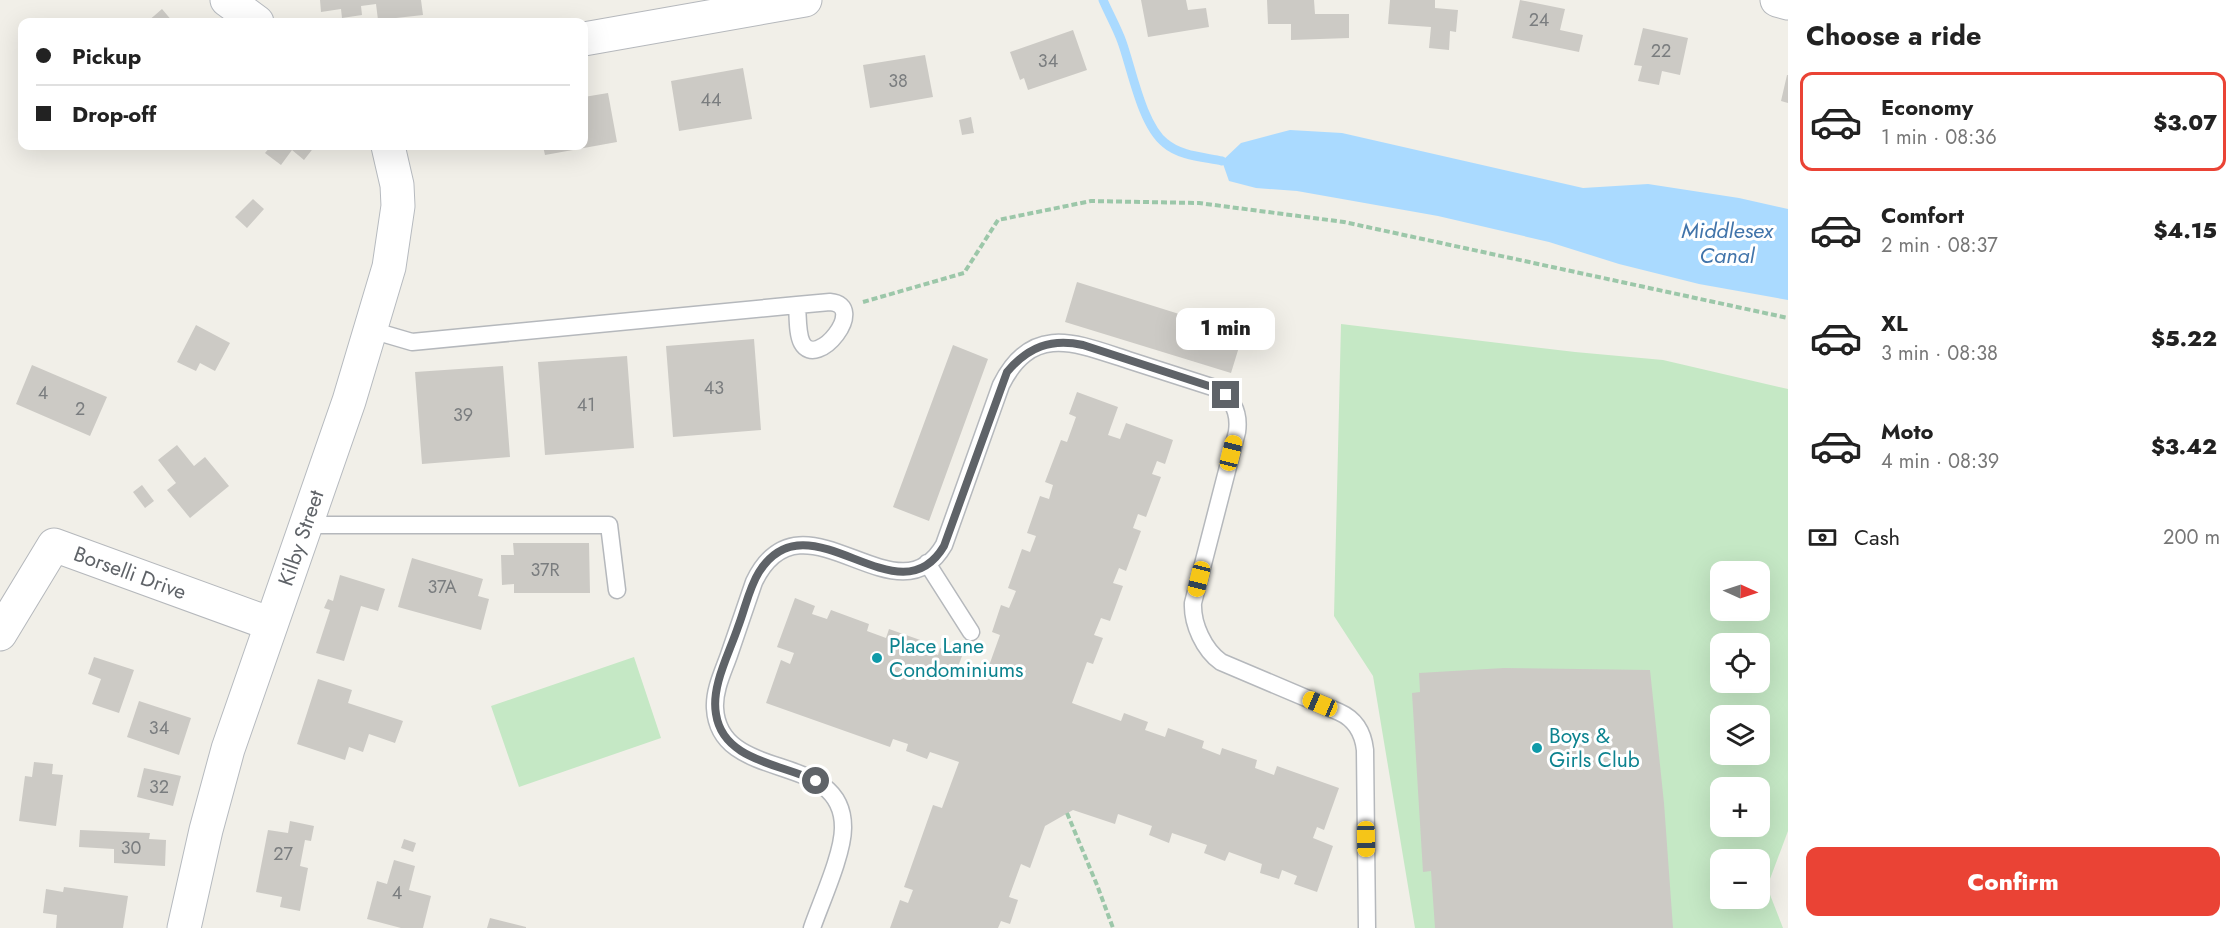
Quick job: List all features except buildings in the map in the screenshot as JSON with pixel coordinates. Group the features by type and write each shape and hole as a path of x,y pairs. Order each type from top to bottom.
{"street":[{"path":"227,0 251,18"},
{"path":"588,38 804,0"},
{"path":"1777,0 1788,3"},
{"name":"Kilby Street","path":"184,928 219,781 244,701 371,330 389,267 396,231 397,185 389,150"},
{"name":"Borselli Drive","path":"0,634 54,545 271,624"}],"lane":[{"path":"371,330 412,342 797,305 830,302 843,308 845,316 842,325 825,346 812,351 801,342 797,305"},
{"path":"812,928 843,837 842,815 838,805 832,795 816,781 752,757 733,746 726,738 716,718 718,686 759,572 774,556 794,546 816,546 898,573 913,571 936,557 944,546 1007,372 1028,352 1054,342 1083,345 1212,387 1226,395 1235,408 1238,424 1193,603 1194,621 1206,648 1221,662 1339,711 1360,729 1365,750 1367,928"},
{"path":"305,525 609,525 617,590"},
{"path":"927,563 972,632"}],"path":[{"path":"843,308 964,273 998,220 1091,201 1199,203 1344,222 1788,318"},
{"path":"1067,813 1113,928"}],"green space":[{"path":"1341,324 1575,352 1663,360 1788,389 1788,831 1770,879 1770,849 1710,849 1710,909 1770,909 1770,895 1783,928 1415,928 1373,676 1334,616"},
{"path":"634,657 661,738 519,787 491,706"}],"water":[{"name":"Middlesex Canal","path":"1290,130 1342,133 1583,188 1648,184 1739,198 1788,209 1788,300 1699,284 1619,264 1549,242 1438,216 1297,191 1256,188 1229,181 1222,161 1241,143"}],"waterway":[{"path":"1103,0 1122,42 1144,111 1157,135 1178,151 1222,161"}],"place":[{"name":"Place Lane Condominiums","path":"877,658"},
{"name":"Boys & Girls Club","path":"1537,748"}],"route":[{"path":"816,781 742,753 726,738 716,718 715,696 718,686 754,582 766,563 783,550 804,545 826,548 898,573 913,571 931,561 944,546 1007,372 1016,361 1041,346 1054,342 1083,345 1212,387 1226,395"}]}
